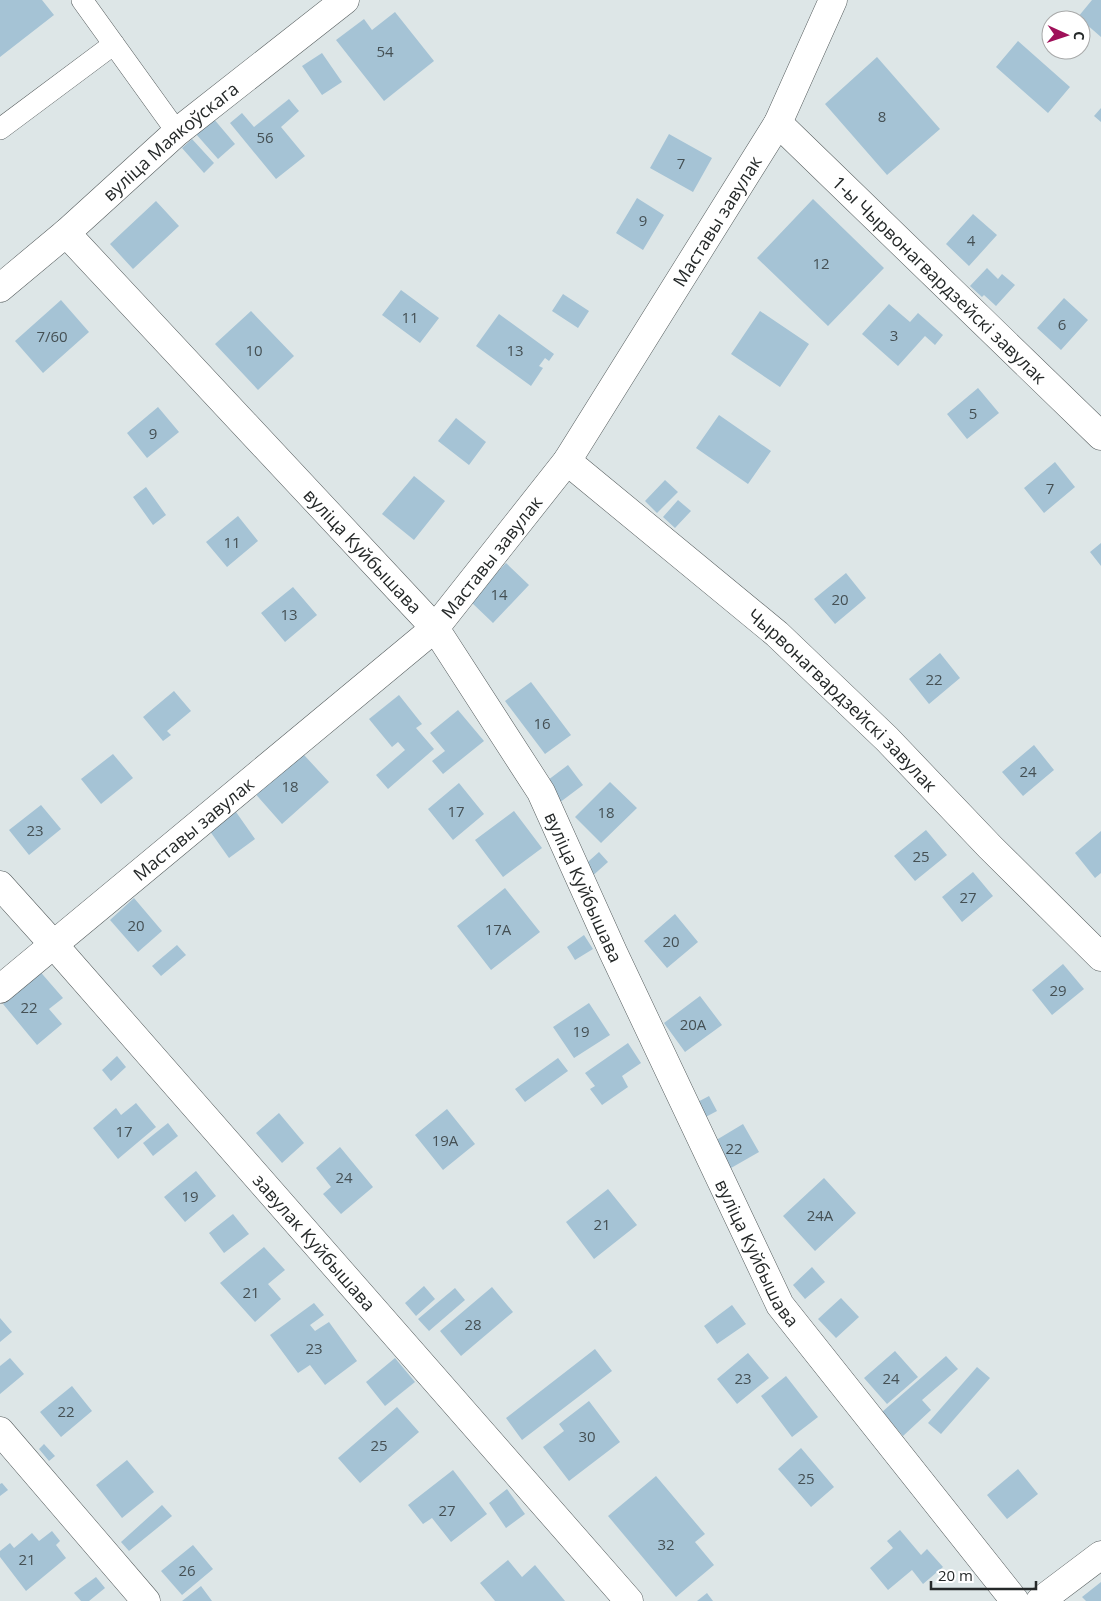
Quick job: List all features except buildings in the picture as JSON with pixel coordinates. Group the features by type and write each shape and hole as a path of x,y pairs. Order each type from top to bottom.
{"street":[{"name":"вуліца Маякоўскага","path":"0,288 66,233 177,132 345,0"},
{"name":"Маставы завулак","path":"0,988 435,628 568,461 778,123 833,0"},
{"name":"1-ы Чырвонагвардзейскі завулак","path":"778,123 1101,436"},
{"name":"вуліца Куйбышава","path":"66,233 435,628 541,792 617,961 780,1305 1015,1601"},
{"name":"Чырвонагвардзейскі завулак","path":"568,461 777,634 887,739 990,847 1101,957"},
{"name":"завулак Куйбышава","path":"0,885 54,944 629,1601"},
{"path":"0,1431 146,1601"},
{"path":"1040,1601 1101,1555"}],"lane":[{"path":"82,0 177,132"},
{"path":"0,128 114,44"}]}
